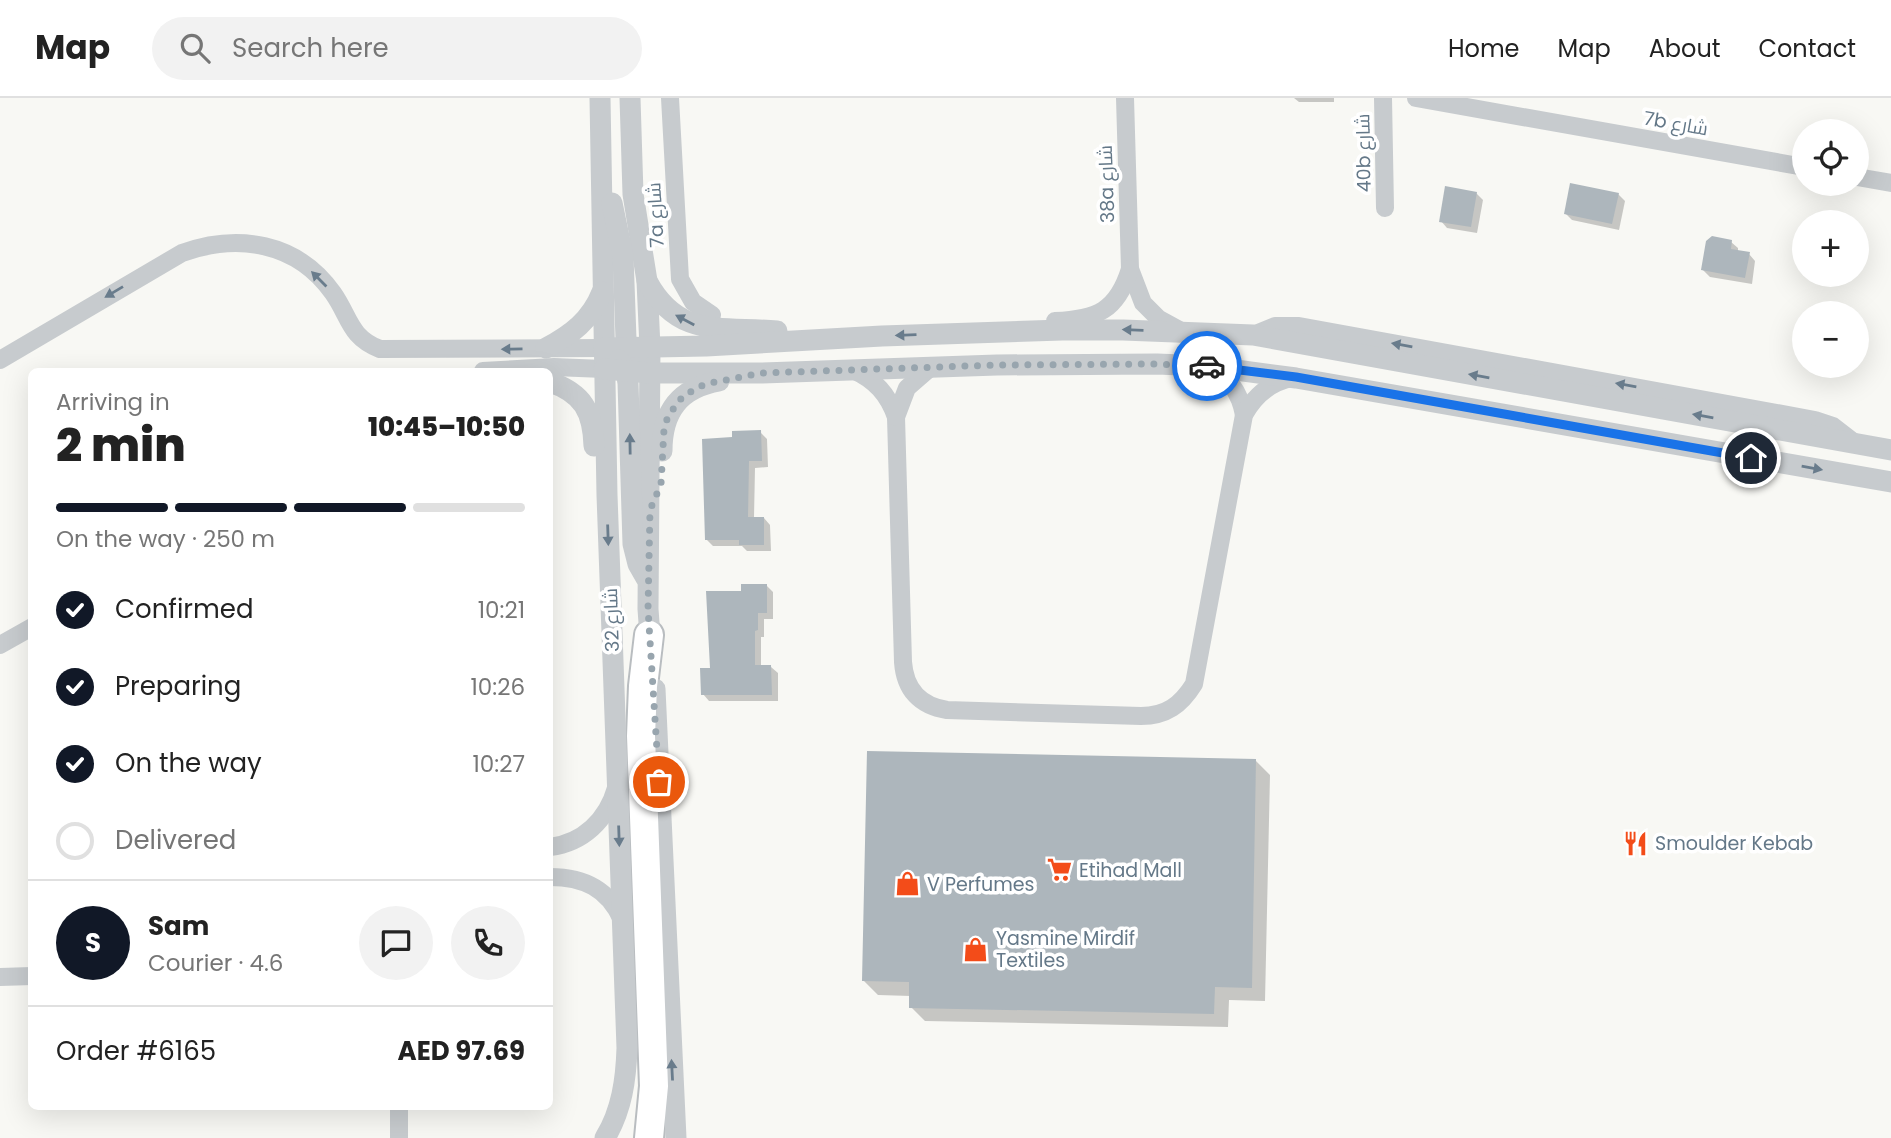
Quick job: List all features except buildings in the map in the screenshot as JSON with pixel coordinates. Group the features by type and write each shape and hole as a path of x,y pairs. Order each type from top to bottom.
{"highway":[{"path":"649,635 642,711 653,1086 649,1138"}],"street":[{"name":"شارع 32","path":"600,98 607,495 627,1048 626,1076 620,1104 605,1138"},
{"path":"618,98 620,145 632,177"},
{"path":"630,98 632,177 647,281 637,362 650,373"},
{"name":"7a شارع","path":"670,98 680,279 693,302 712,315"},
{"name":"38a شارع","path":"1125,98 1130,269 1138,293 1150,312 1184,332"},
{"name":"40b شارع","path":"1383,98 1385,208"},
{"name":"7b شارع","path":"1416,98 1792,165"},
{"path":"602,164 623,257 639,348"},
{"path":"1869,179 1891,183"},
{"path":"0,360 182,253 205,245 253,243 298,260 317,275 332,293 358,337 368,345 380,349 546,348 604,358 626,371 650,373 1157,364 1206,366 1296,377 1891,482"},
{"name":"38a شارع","path":"1001,334 1035,324 1095,316 1105,310 1121,293 1130,269"},
{"path":"647,281 653,293 672,313 696,326 787,332 824,340"},
{"path":"546,348 582,324 591,313 604,287"},
{"path":"536,368 604,358 639,348 1123,330 1253,335 1891,450"},
{"path":"1206,366 1225,377 1232,385 1242,404 1244,415"},
{"path":"896,417 907,388 930,368"},
{"path":"853,370 873,380 881,388 896,417 903,662 906,682 911,691 926,705 947,710 1141,716 1164,713 1176,707 1194,684 1244,415 1249,405 1265,389 1296,377"},
{"path":"626,371 633,544 638,564 649,582"},
{"name":"شارع 32","path":"650,373 649,635 655,699 676,1138"},
{"path":"650,510 661,484 664,429 674,405 693,388 762,373"},
{"path":"553,384 572,393 588,412 592,423 595,468 607,495"},
{"path":"0,645 28,629"},
{"path":"553,846 568,843 595,826 605,814 618,784"},
{"path":"553,877 584,880 597,887 608,897 623,922"},
{"path":"0,977 28,976"},
{"path":"618,1138 626,1104 626,1076"},
{"path":"399,1110 399,1135"}],"way so far":[{"path":"659,782 648,609 650,510 661,484 662,441 668,416 674,405 693,388 762,373 998,365 1207,366"}],"place":[{"name":"Smoulder Kebab","path":"1635,843"},
{"name":"Etihad Mall","path":"1059,870"},
{"name":"V Perfumes","path":"907,884"},
{"name":"Yasmine Mirdif Textiles","path":"976,949"}],"route":[{"path":"1207,366 1296,377 1751,458"}]}
